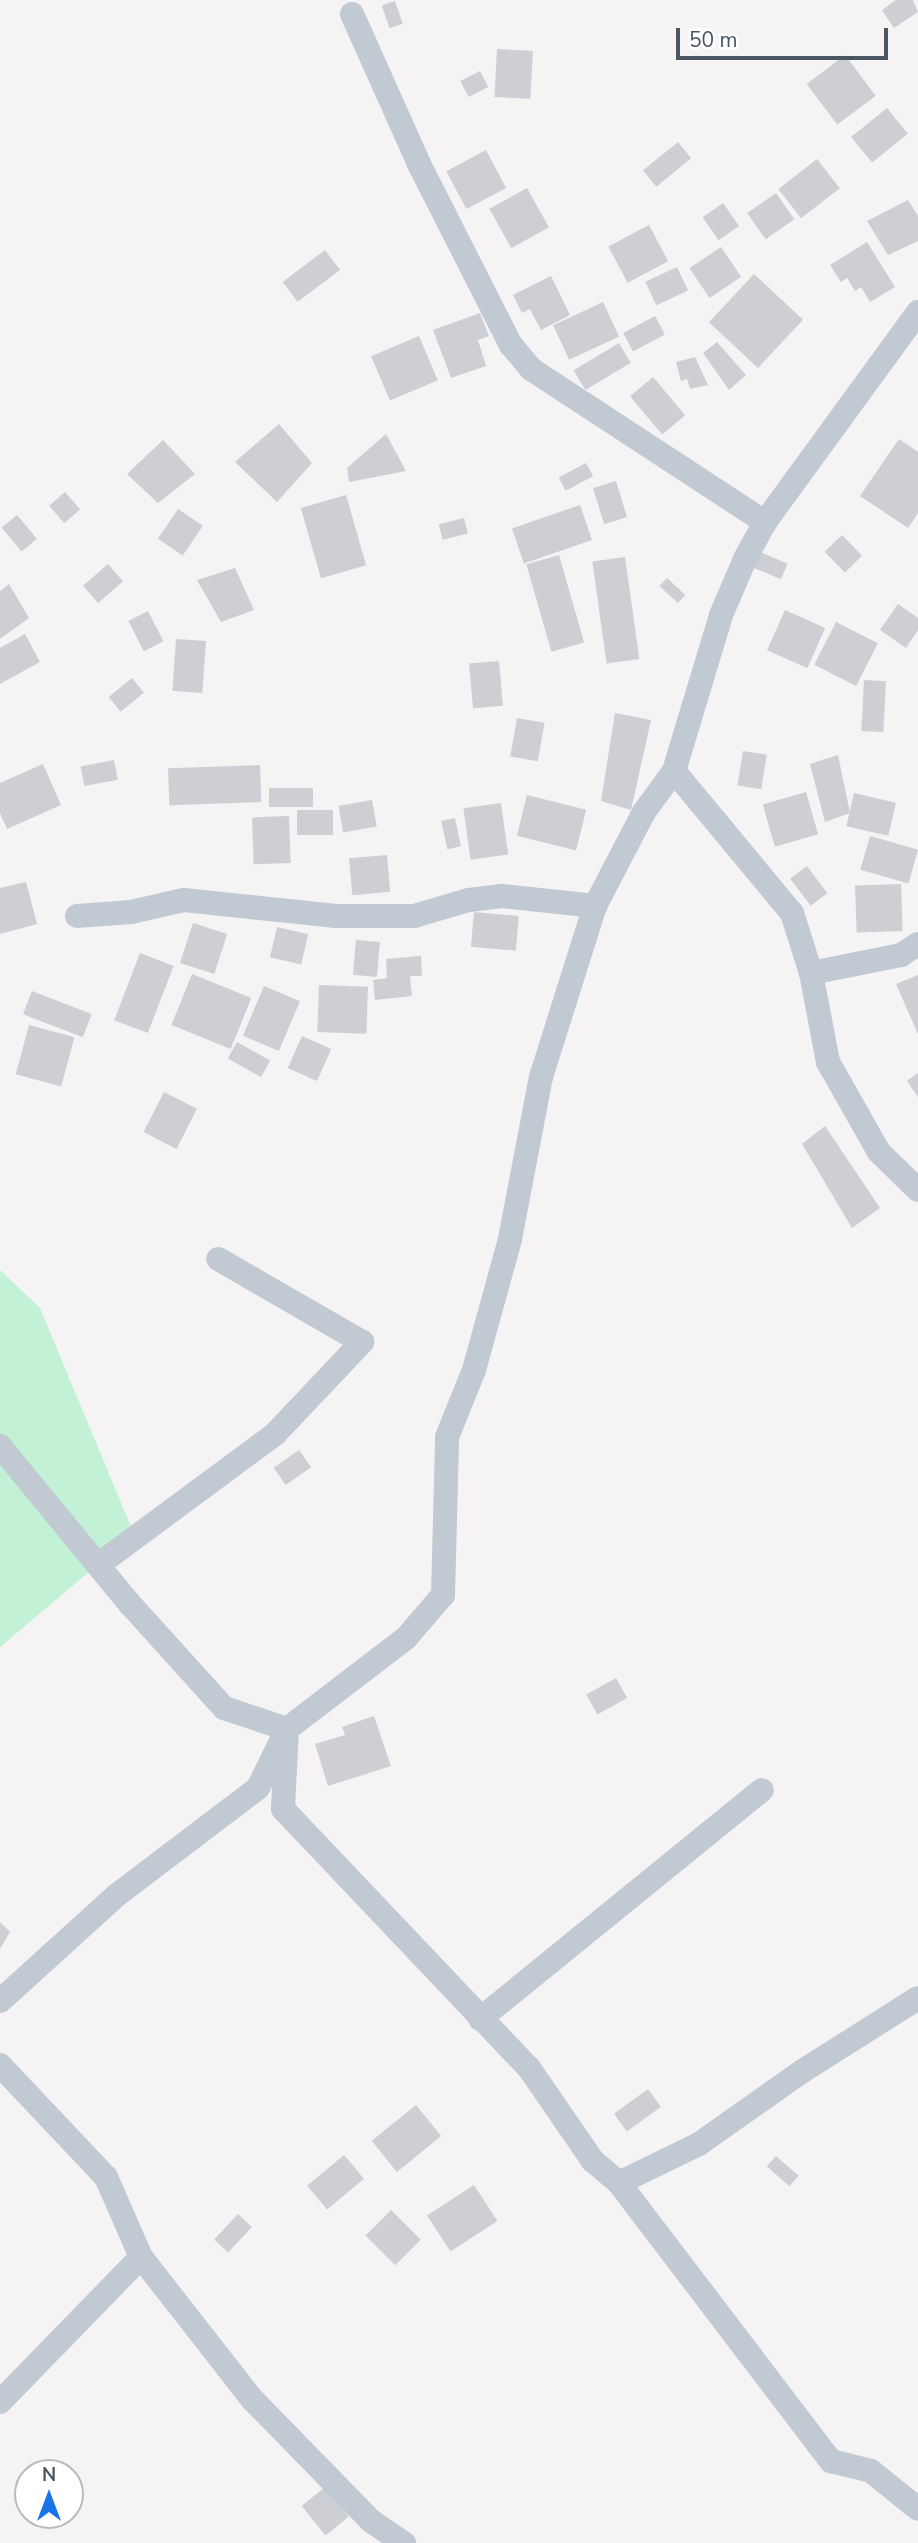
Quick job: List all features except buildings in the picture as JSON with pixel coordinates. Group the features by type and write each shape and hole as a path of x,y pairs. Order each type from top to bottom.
{"street":[{"path":"352,14 419,164 511,345 531,369 765,522"},
{"path":"0,2001 117,1895 258,1788 287,1729 405,1637 443,1595 447,1437 474,1370 510,1238 541,1077 595,906 644,812 674,771 721,615 765,522 918,312"},
{"path":"674,771 792,913 811,973 828,1062 879,1152 918,1190"},
{"path":"77,916 131,912 184,900 336,916 414,916 469,900 502,896 595,906"},
{"path":"811,973 901,955 918,944"},
{"path":"99,1565 275,1434 362,1342 218,1259"},
{"path":"0,1446 224,1708 287,1729"},
{"path":"287,1729 283,1809 529,2068 593,2161 619,2183 831,2461 871,2471 918,2509"},
{"path":"480,2019 761,1790"},
{"path":"619,2183 699,2144 801,2072 918,1998"},
{"path":"0,2065 106,2177 141,2257 252,2399 371,2521 404,2543"},
{"path":"0,2402 141,2257"}],"green space":[{"path":"0,1270 40,1308 134,1534 0,1647"}]}
